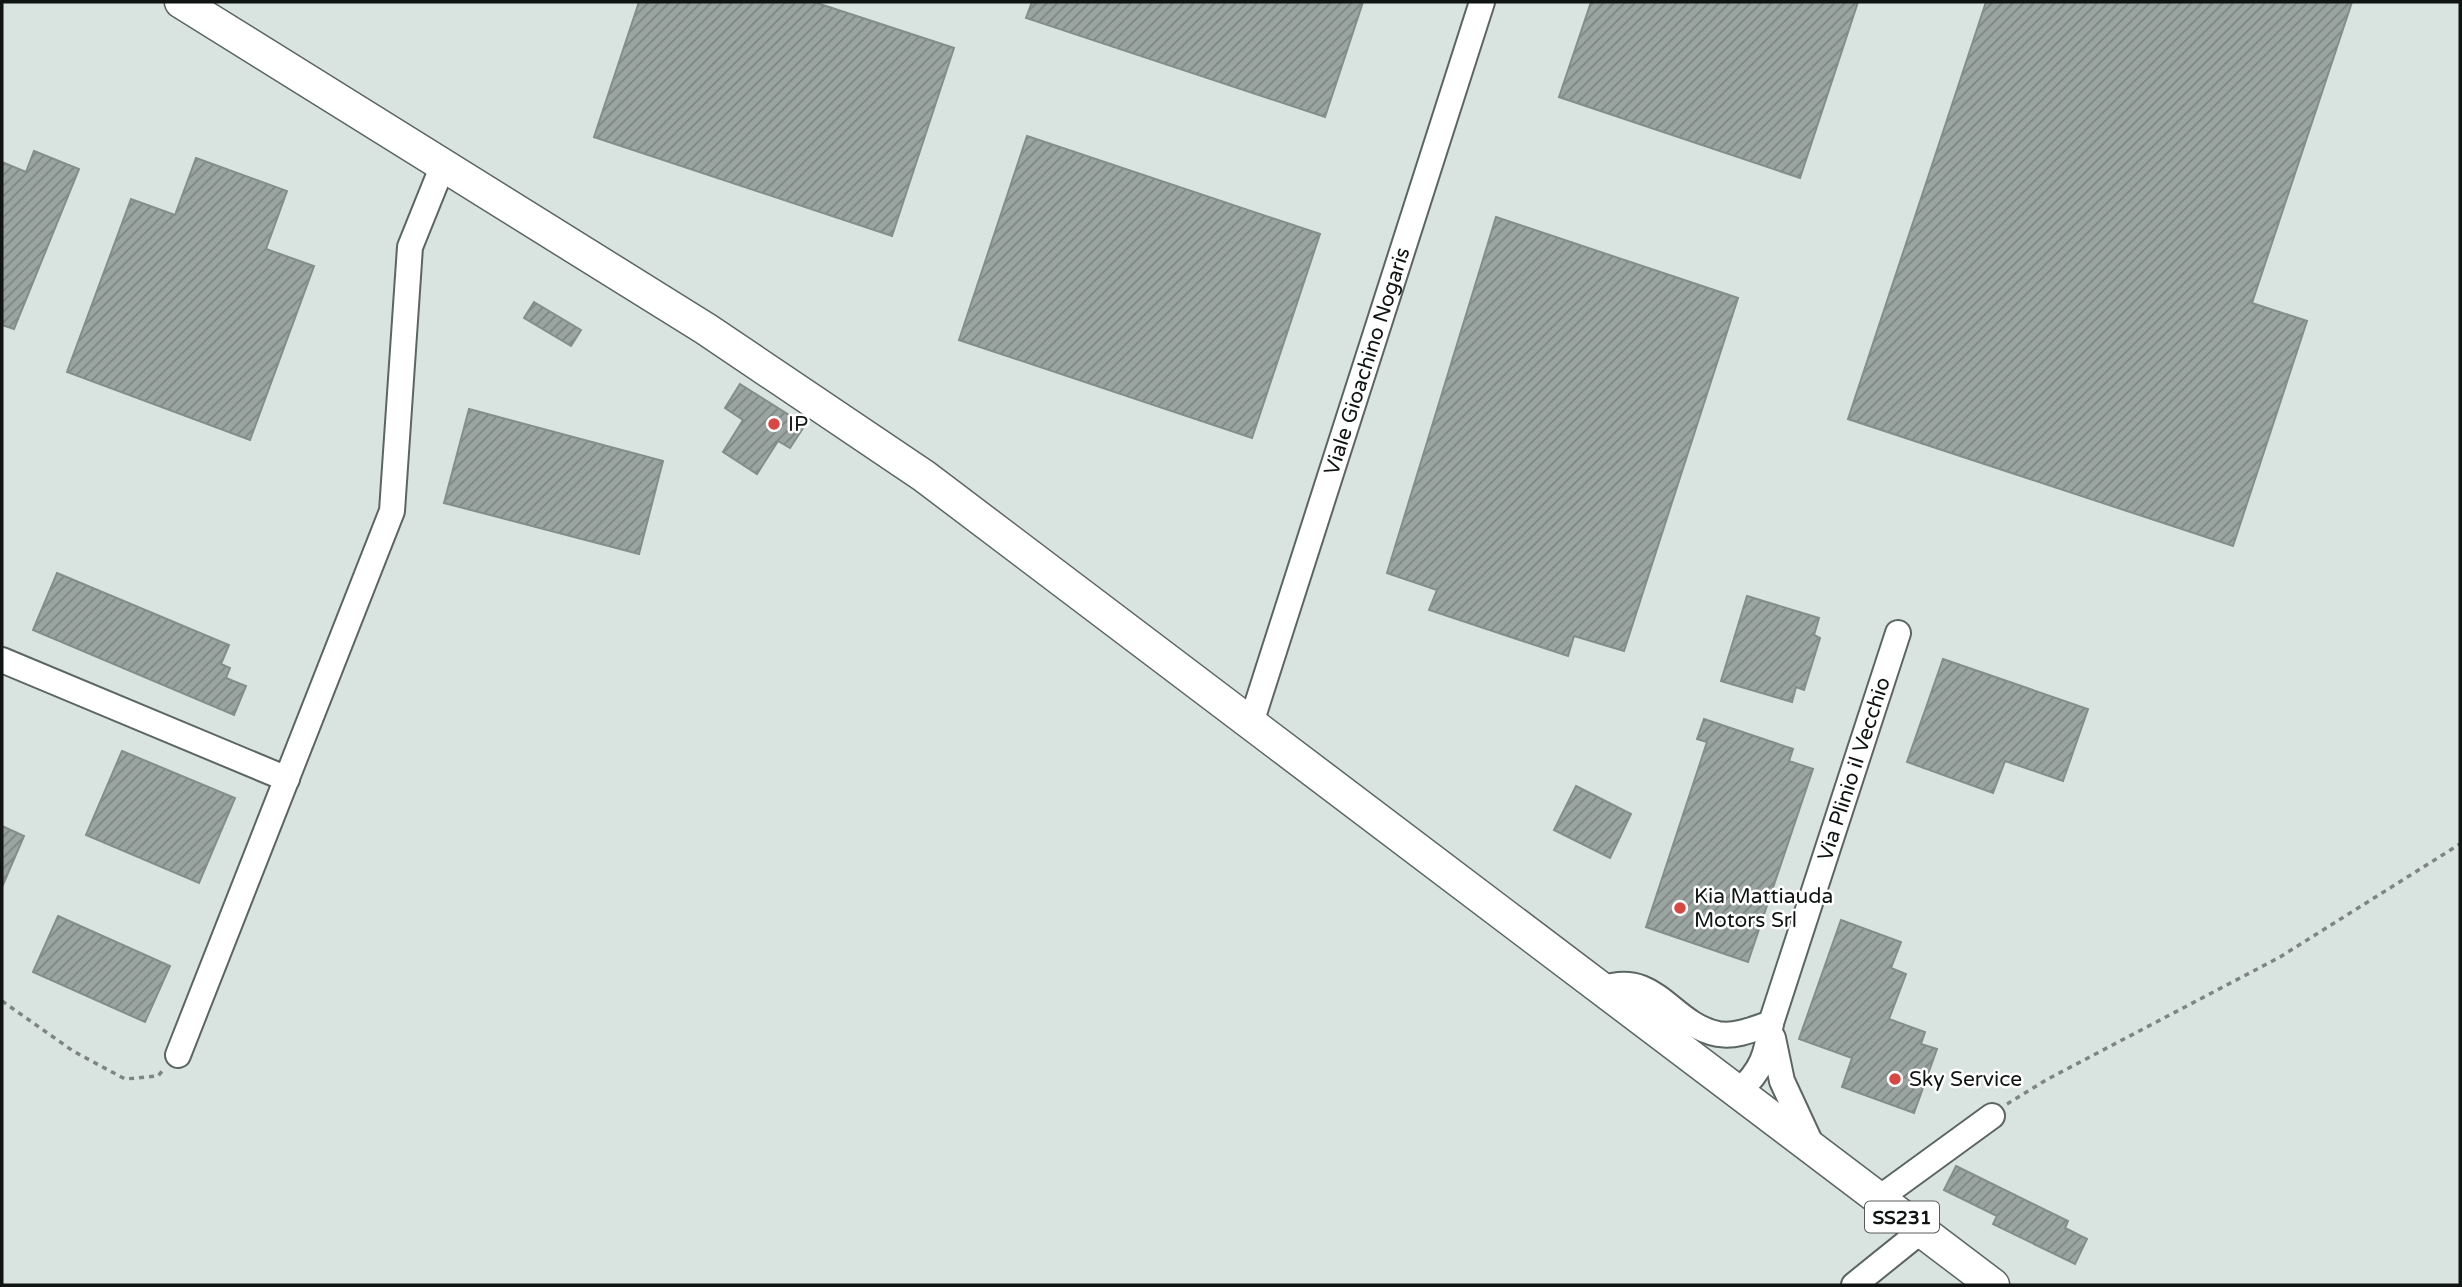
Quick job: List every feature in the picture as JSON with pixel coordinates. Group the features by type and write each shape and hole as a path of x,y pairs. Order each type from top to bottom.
{"main road":[{"path":"181,2 706,329 924,476 1602,989"},
{"name":"SS231","path":"1602,989 1993,1285"}],"street":[{"name":"Viale Gioachino Nogaris","path":"1251,723 1482,2"},
{"path":"178,1055 392,511 410,247 443,165"},
{"name":"Via Plinio il Vecchio","path":"1738,1092 1760,1071 1765,1062 1771,1023 1898,633"},
{"path":"2,660 287,779"},
{"path":"1602,989 1625,983 1640,986 1686,1019 1718,1034 1746,1032 1771,1023"},
{"name":"Via Plinio il Vecchio","path":"1771,1023 1782,1081 1813,1148"},
{"path":"1878,1199 1992,1116"},
{"path":"1854,1285 1921,1231"}],"path":[{"path":"1992,1116 2046,1080 2280,957 2460,844"},
{"path":"2,1001 74,1051 125,1079 158,1076 178,1055"}],"building":[{"path":"639,2 814,2 954,48 892,236 594,137"},
{"path":"1032,2 1363,2 1325,117 1026,18"},
{"path":"1591,2 1858,2 1800,178 1559,97"},
{"path":"1986,2 2352,2 2252,303 2307,321 2233,546 1848,419"},
{"path":"1027,136 1320,234 1252,438 959,340"},
{"path":"34,151 79,169 14,329 2,325 2,162 26,172"},
{"path":"196,158 287,191 266,249 314,266 250,440 67,372 131,199 175,215"},
{"path":"1496,217 1738,298 1624,651 1574,636 1568,656 1429,610 1437,590 1387,573"},
{"path":"534,302 581,330 571,346 524,318"},
{"path":"740,384 805,425 790,448 778,441 757,474 723,452 743,420 725,408"},
{"path":"469,409 663,461 639,554 444,503"},
{"path":"57,573 229,645 221,664 230,668 226,678 246,686 234,715 33,630"},
{"path":"1747,596 1819,618 1814,635 1820,638 1804,690 1796,687 1792,702 1721,681"},
{"path":"1943,659 2088,709 2063,781 2005,761 1993,793 1907,762"},
{"path":"1704,719 1793,749 1789,761 1813,769 1748,962 1646,927 1707,742 1697,739"},
{"path":"122,751 235,798 199,883 86,835"},
{"path":"1576,786 1631,814 1610,858 1554,830"},
{"path":"2,826 24,836 2,887"},
{"path":"58,916 170,966 145,1022 33,972"},
{"path":"1841,920 1901,942 1891,968 1906,974 1889,1019 1925,1032 1921,1044 1937,1049 1914,1113 1842,1087 1852,1058 1799,1039"},
{"path":"1956,1166 2068,1221 2065,1228 2087,1239 2075,1264 1993,1224 1997,1216 1944,1190"}],"place":[{"name":"IP","path":"774,424"},
{"name":"Kia Mattiauda Motors Srl","path":"1680,908"},
{"name":"Sky Service","path":"1895,1079"}]}
